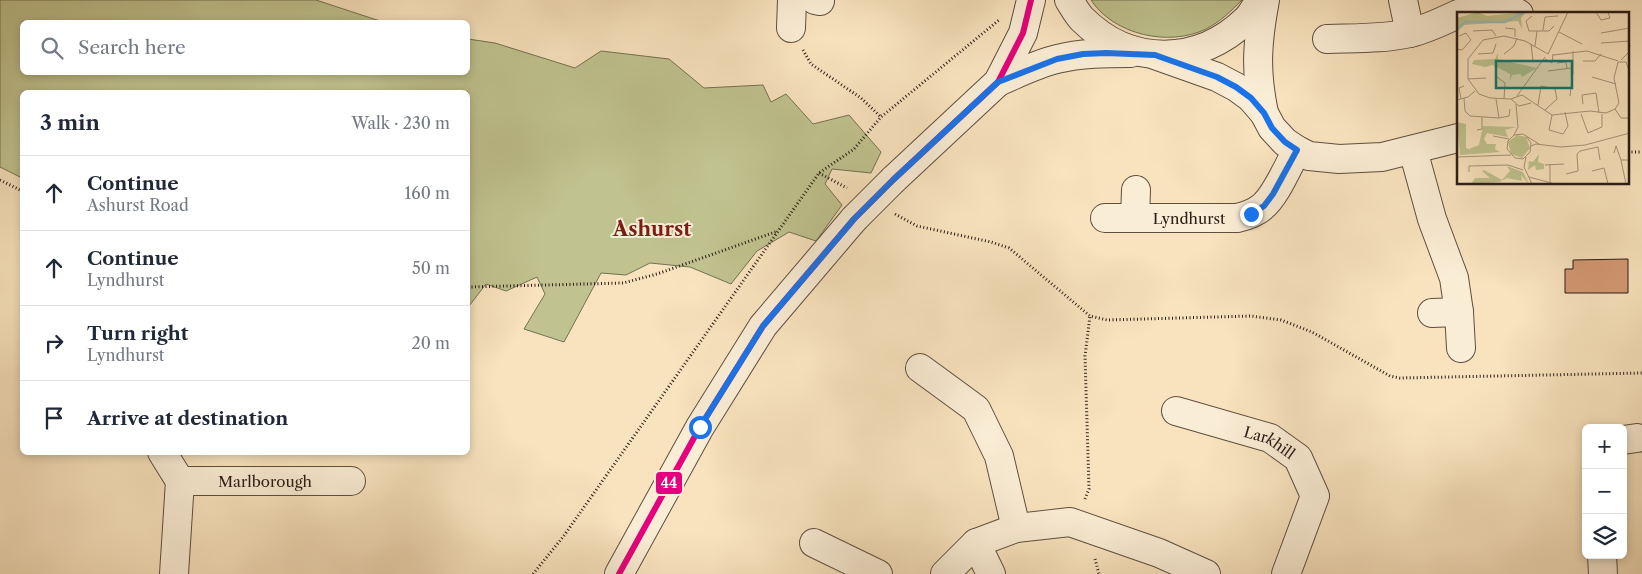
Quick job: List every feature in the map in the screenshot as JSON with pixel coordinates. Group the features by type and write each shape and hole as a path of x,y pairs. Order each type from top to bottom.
{"street":[{"path":"791,28 792,0"},
{"path":"1070,0 1081,18 1109,41 1217,77 1236,87 1251,98 1264,113 1272,128 1285,142 1308,156 1339,159 1382,157 1457,138"},
{"path":"998,82 1057,59 1083,54 1190,53 1222,40 1248,18 1260,0"},
{"path":"1264,113 1258,84 1257,60 1259,31 1265,0"},
{"path":"1403,0 1410,33"},
{"path":"619,572 700,427 763,326 854,219 998,82 1023,33 1030,5"},
{"path":"1463,12 1472,8 1496,5 1521,9"},
{"path":"1327,39 1381,37 1410,33 1457,15"},
{"name":"Lyndhurst","path":"1105,218 1237,218 1251,214 1264,206 1273,194 1297,150"},
{"path":"1413,150 1432,219 1454,278 1459,312 1461,348"},
{"name":"Lyndhurst","path":"1135,218 1136,190"},
{"path":"1432,313 1459,312"},
{"path":"920,368 976,409 999,456 1016,528"},
{"name":"Larkhill","path":"1176,411 1270,438 1298,458 1315,496 1286,574"},
{"path":"164,455 180,481 174,574"},
{"name":"Marlborough","path":"180,481 351,481"},
{"path":"945,574 976,543 1016,528 1070,522 1159,553 1206,574"},
{"path":"814,543 878,574"},
{"path":"976,543 991,574"},
{"path":"1602,559 1603,574"}],"path":[{"path":"533,574 563,537 819,173 854,149 881,117 1010,11 1030,5"},
{"path":"791,28 811,64 861,98 881,117"},
{"path":"819,173 852,191"},
{"path":"0,180 20,190"},
{"path":"892,212 917,226 991,242 1009,248 1090,316 1107,320 1251,316 1281,320 1312,332 1390,376 1400,378 1642,373"},
{"path":"470,287 623,283 657,274 778,231"},
{"path":"1090,316 1085,356 1089,489 1080,510 1099,574"}],"green space":[{"path":"0,0 316,0 377,20 20,20 20,75 470,75 470,39 495,43 575,68 601,51 669,59 704,88 763,85 771,102 786,94 813,124 849,115 881,152 871,173 832,169 825,184 842,205 816,241 789,232 757,251 731,284 690,267 650,263 626,275 601,273 564,342 524,329 545,294 537,277 506,291 486,284 470,305 470,90 20,90 20,177 0,167"},
{"path":"1091,0 1242,0 1225,16 1206,29 1176,37 1159,37 1143,34 1113,22"}],"building":[{"path":"1628,259 1628,293 1565,293 1565,269 1573,269 1573,260"}],"transit line":[{"name":"44","path":"619,574 700,427 763,326 854,219 998,82 1023,33 1031,0"}],"district":[{"name":"Ashurst","path":"652,229"}],"route":[{"path":"700,427 763,326 854,219 998,82 1036,66 1057,59 1083,54 1155,55 1217,77 1236,87 1251,98 1264,113 1272,128 1285,142 1297,150 1273,194 1264,206 1251,214"}]}
